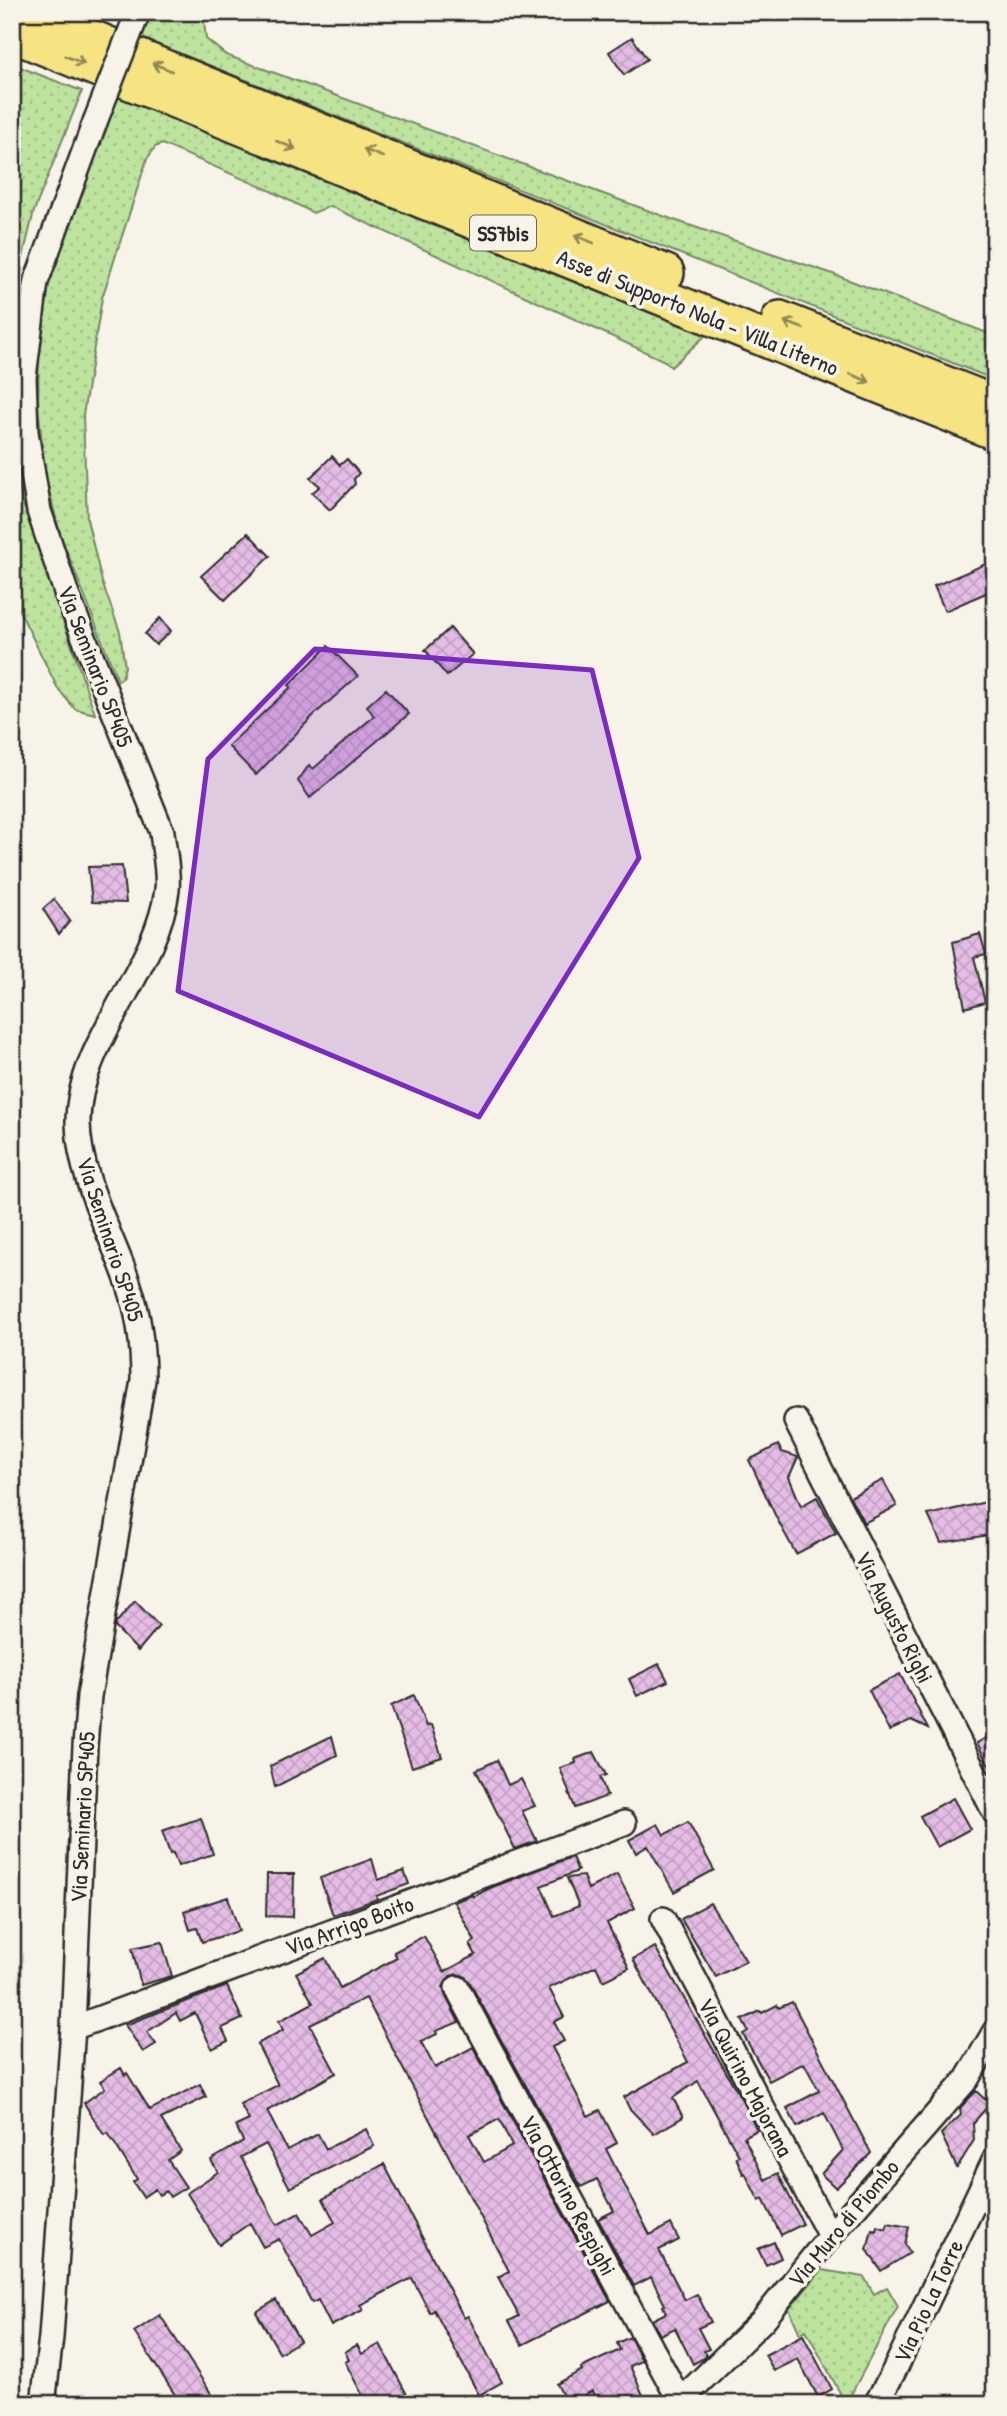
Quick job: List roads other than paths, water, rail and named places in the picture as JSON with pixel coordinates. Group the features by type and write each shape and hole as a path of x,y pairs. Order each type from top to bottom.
{"highway":[{"name":"Asse di Supporto Nola - Villa Literno","path":"28,12 785,322 995,404"},
{"name":"Asse di Supporto Nola - Villa Literno","path":"12,34 995,432"}],"street":[{"name":"Via Seminario SP405","path":"43,2404 51,2337 74,2028 89,1696 143,1380 143,1342 130,1287 87,1178 78,1123 91,1063 149,947 167,891 167,874 162,832 67,595 43,523 26,432 24,377 36,282 138,12"},
{"name":"Via Augusto Righi","path":"796,1421 995,1813"},
{"name":"Via Arrigo Boito","path":"74,2028 624,1823"},
{"name":"Via Quirino Majorana","path":"663,1919 830,2236"},
{"name":"Via Ottorino Respighi","path":"457,1988 679,2402"},
{"name":"Via Muro di Piombo","path":"679,2402 763,2320 830,2236 967,2079 995,2031"},
{"name":"Via Pio La Torre","path":"876,2404 995,2159"}]}
